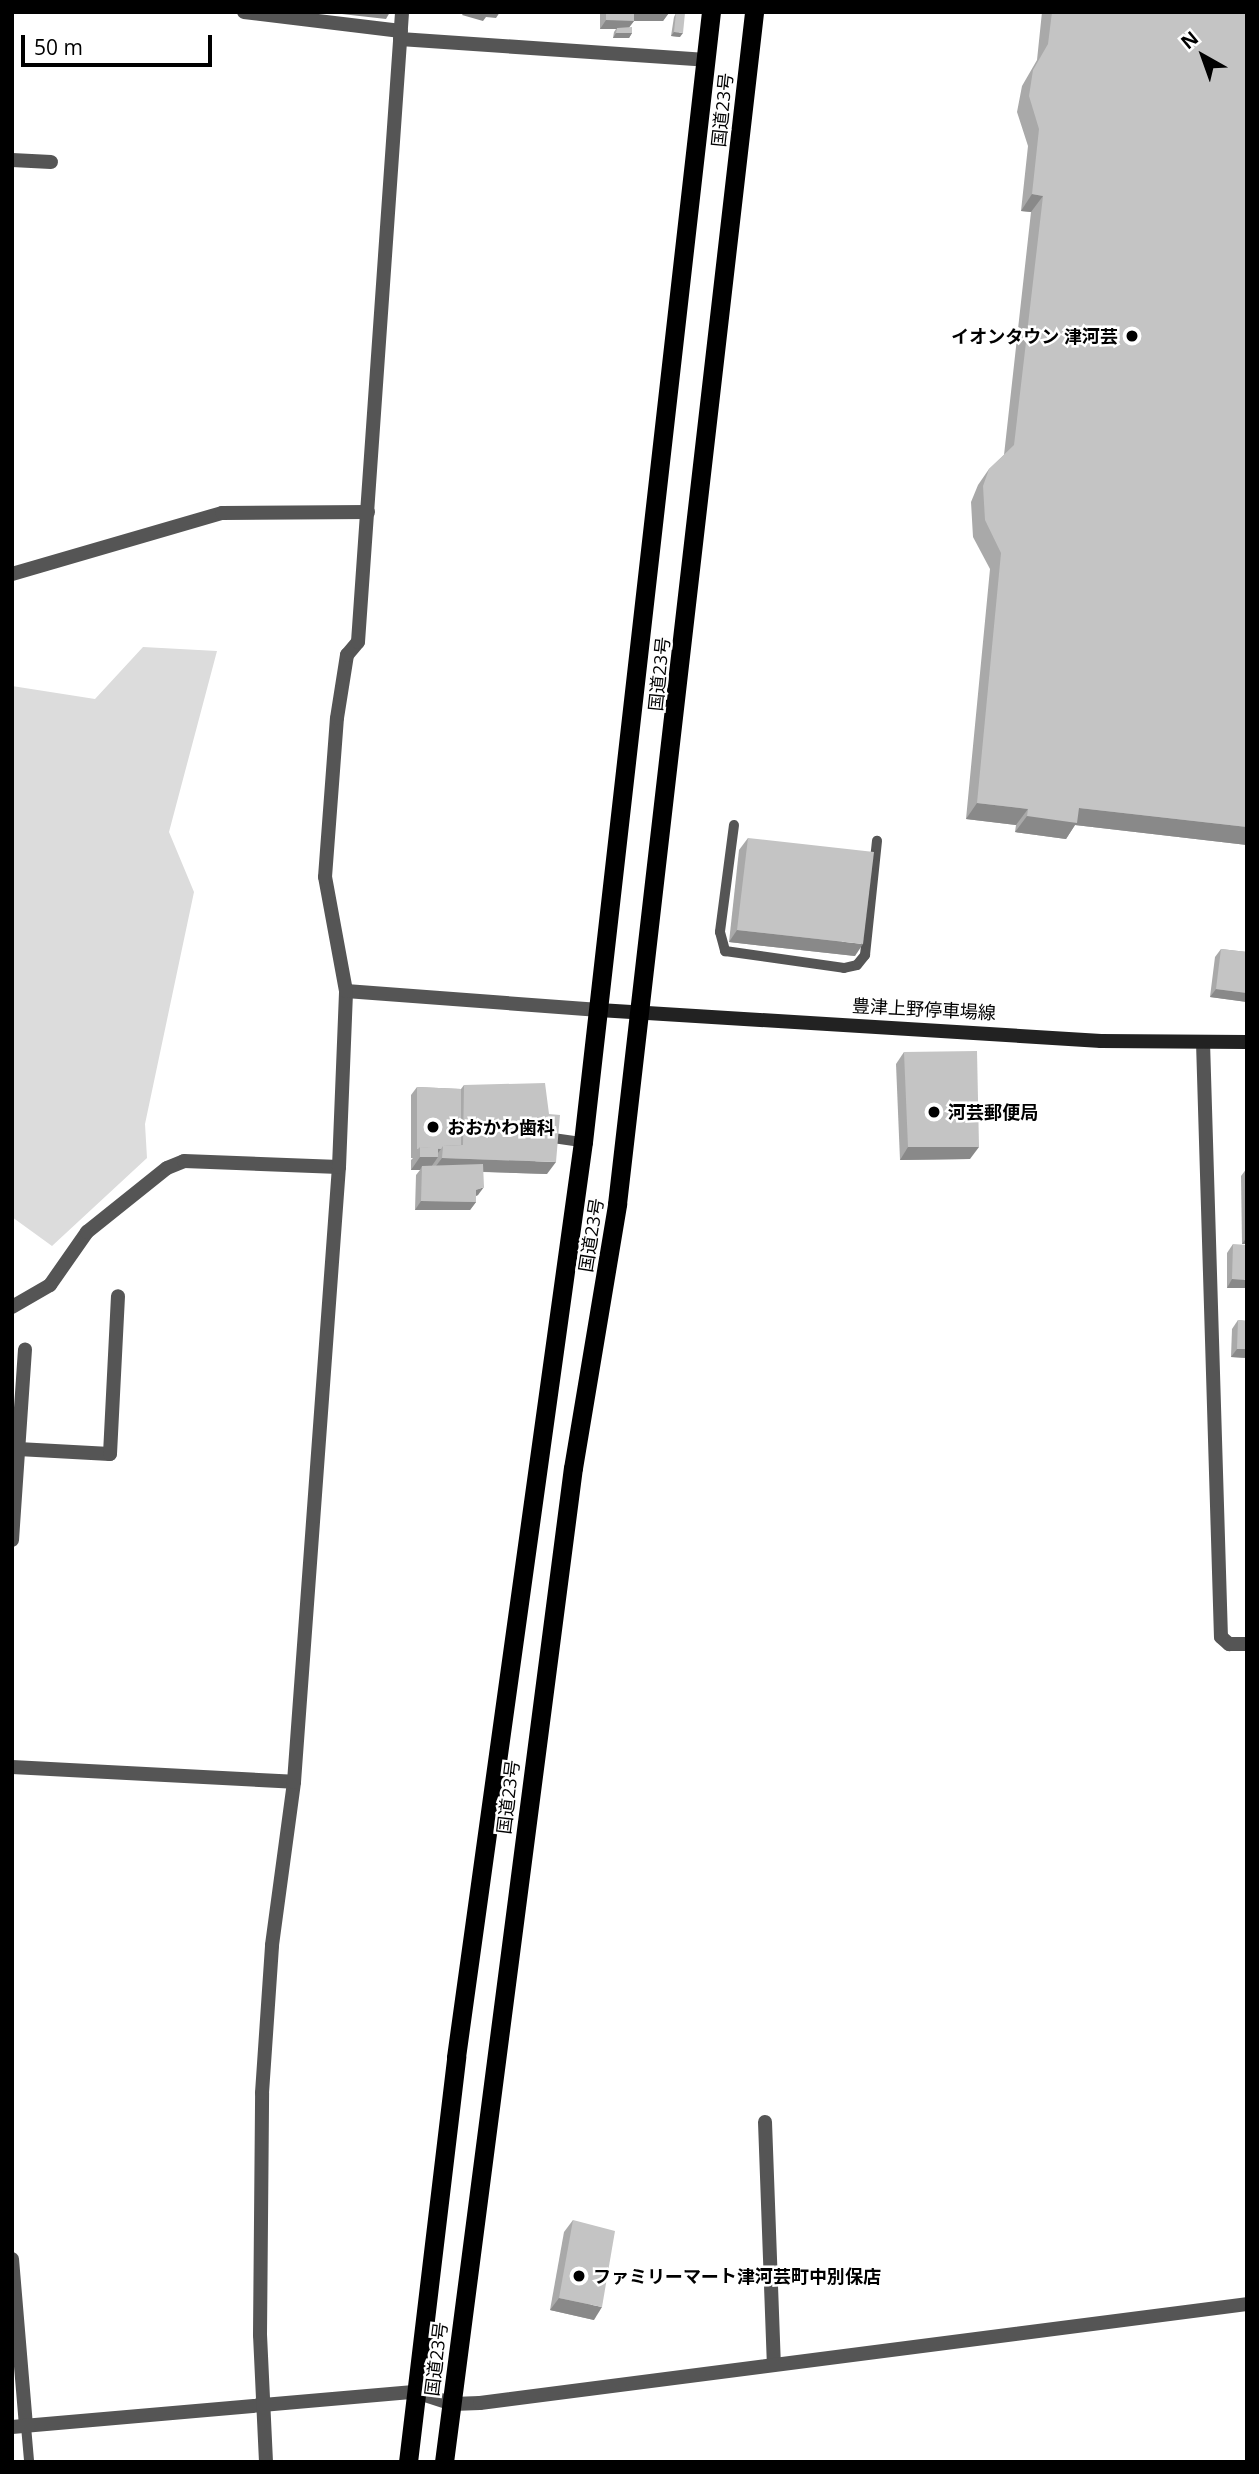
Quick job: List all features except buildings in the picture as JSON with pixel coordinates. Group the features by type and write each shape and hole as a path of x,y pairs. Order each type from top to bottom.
{"highway":[{"name":"国道23号","path":"408,2462 456,2057 583,1142 711,12"},
{"name":"国道23号","path":"444,2462 550,1632 617,1204 638,1014 659,870 754,12"}],"main road":[{"name":"豊津上野停車場線","path":"599,1010 1101,1041 1247,1042"}],"street":[{"path":"244,12 400,35 706,60"},
{"path":"267,2462 260,2335 262,2093 272,1945 293,1782 339,1167 346,991 325,877 337,718 347,655 358,642 402,12"},
{"path":"12,160 51,162"},
{"path":"12,574 222,513 368,512"},
{"path":"346,991 599,1010"},
{"path":"1203,1042 1221,1637 1229,1644 1247,1644"},
{"path":"12,1307 50,1285 88,1232 167,1168 184,1161 339,1167"},
{"path":"18,1450 110,1454 118,1296"},
{"path":"12,1540 25,1349"},
{"path":"12,1767 293,1782"},
{"path":"765,2122 774,2365"},
{"path":"12,2259 19,2427 416,2392 452,2404 1247,2304"}],"lane":[{"path":"734,825 720,932 725,951 844,968 857,965 865,956 877,841"},
{"path":"553,1138 583,1142"},
{"path":"19,2427 29,2462"}],"shaded area":[{"path":"143,647 217,651 169,832 194,892 145,1124 147,1158 52,1246 12,1217 12,686 95,699"}],"place":[{"name":"イオンタウン 津河芸","path":"1132,336"},
{"name":"河芸郵便局","path":"934,1112"},
{"name":"おおかわ歯科","path":"433,1127"},
{"name":"ファミリーマート津河芸町中別保店","path":"579,2276"}]}
